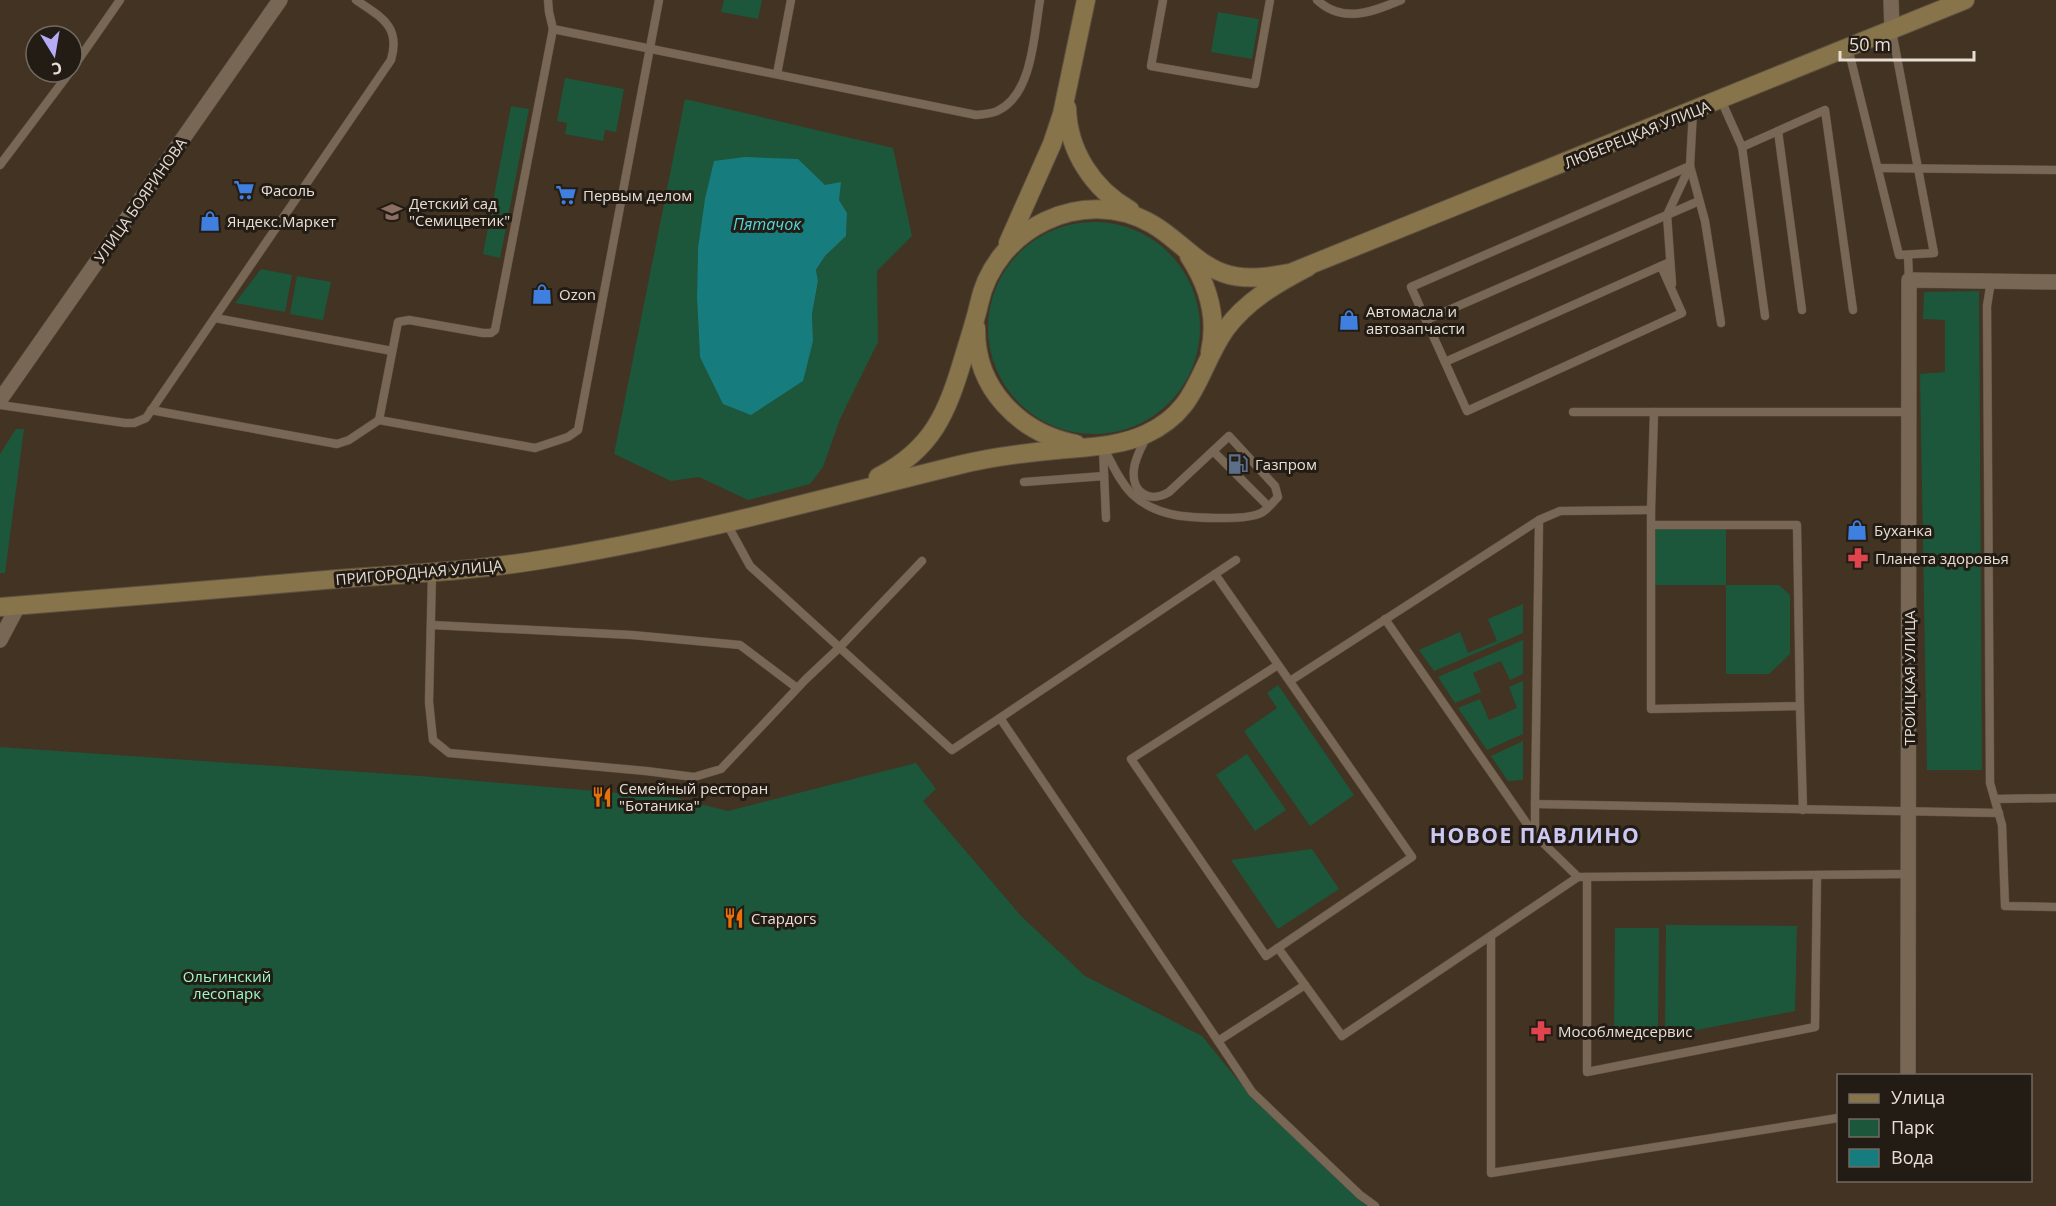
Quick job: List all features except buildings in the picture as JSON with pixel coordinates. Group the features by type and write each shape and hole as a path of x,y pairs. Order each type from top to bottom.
{"main road":[{"path":"1005,250 1052,144 1068,88 1086,0"},
{"name":"ЛЮБЕРЕЦКАЯ УЛИЦА","path":"1308,267 1965,0"},
{"path":"1068,88 1068,125 1078,156 1104,191 1119,204 1152,224 1208,266 1237,277 1272,276 1308,267"},
{"path":"831,496 873,480 899,466 936,428 951,399 981,291 991,270 1005,250 1021,234 1040,222 1062,213 1086,209 1131,214 1152,224"},
{"path":"1172,238 1188,254 1200,272 1209,295 1213,319 1212,343 1207,365"},
{"path":"831,496 981,460 1127,442 1149,432 1168,420 1184,405 1198,385 1225,331 1252,302 1269,288 1308,267"},
{"path":"976,314 976,337 980,360 995,391 1016,417 1036,431 1059,441 1103,446"},
{"name":"ПРИГОРОДНАЯ УЛИЦА","path":"9,606 539,560 727,524 831,496"}],"street":[{"name":"УЛИЦА БОЯРИНОВА","path":"0,400 280,0"},
{"path":"1891,0 1892,31"},
{"path":"1909,280 2056,282"},
{"name":"ТРОИЦКАЯ УЛИЦА","path":"1908,1074 1909,280"},
{"path":"0,640 9,606"}],"lane":[{"path":"84,52 120,0"},
{"path":"0,405 126,423 146,418 391,60 394,39 391,29 385,20 356,0"},
{"path":"379,420 398,322 403,320 483,333 491,333 495,330 553,29 548,0"},
{"path":"151,410 337,444 349,440 379,420 535,448 568,438 578,430 658,0"},
{"path":"777,74 791,0"},
{"path":"553,29 976,115 999,111 1018,94 1027,74 1040,0"},
{"path":"1163,0 1151,66 1255,84 1270,0"},
{"path":"1317,0 1336,12 1349,15 1376,10 1401,0"},
{"path":"1848,48 1899,255 1934,253 1892,31"},
{"path":"0,165 61,84"},
{"path":"1721,100 1742,147 1765,316"},
{"path":"1742,147 1825,110 1853,310"},
{"path":"1693,111 1689,166 1705,221 1721,322"},
{"path":"1778,131 1802,310"},
{"path":"1673,292 1666,215 1689,166"},
{"path":"1661,266 1682,313 1467,411 1411,287 1689,166"},
{"path":"1878,168 2056,170"},
{"path":"1426,320 1699,201"},
{"path":"1908,255 1909,280"},
{"path":"1445,362 1670,262"},
{"path":"1991,281 1986,306 1990,783 2002,825 2005,906 2056,906"},
{"path":"214,318 392,351"},
{"path":"1573,412 1909,412"},
{"path":"1654,412 1651,510 1651,709 1800,706"},
{"path":"1103,446 1119,478 1132,494 1149,507 1170,514 1191,518 1236,518 1261,513 1278,497 1275,486 1229,436 1169,492 1162,496 1148,497 1142,494 1134,479 1134,469 1149,432"},
{"path":"1103,446 1106,518"},
{"path":"1213,451 1268,506"},
{"path":"1024,482 1104,476"},
{"path":"1290,681 1539,520 1560,512 1651,510"},
{"path":"1535,835 1539,520"},
{"path":"727,524 750,566 952,750 1236,560"},
{"path":"1651,525 1797,525 1803,810"},
{"path":"432,571 429,702 433,740 449,753 694,777 721,769 922,561"},
{"path":"1215,574 1412,857 1266,956 1131,759 1278,665"},
{"path":"1385,619 1535,835 1578,878"},
{"path":"432,625 632,635 740,645 797,688"},
{"path":"1000,718 1252,1092 1360,1195 1375,1206"},
{"path":"1995,800 2056,798"},
{"path":"1534,804 1999,813"},
{"path":"1278,948 1342,1036 1578,878 1908,874"},
{"path":"1587,878 1587,1072 1815,1027 1817,876"},
{"path":"1491,937 1491,1173 1837,1118"},
{"path":"1218,1041 1305,985"}],"green space":[{"path":"724,0 762,0 758,19 721,12"},
{"path":"1218,12 1259,19 1252,59 1211,52"},
{"path":"565,78 624,89 616,132 605,130 603,141 565,134 567,123 557,121"},
{"path":"685,99 893,148 912,236 877,271 878,342 840,419 823,467 810,484 748,500 699,477 671,481 614,454","holes":["839,200 847,213 846,236 825,256 816,271 818,281 812,314 813,341 700,357 697,298 698,248"]},
{"path":"511,106 529,109 500,258 483,254"},
{"path":"1084,222 1104,222 1125,226 1144,234 1169,253 1182,269 1192,287 1198,307 1200,328 1198,349 1192,369 1182,387 1169,403 1144,422 1125,430 1104,434 1084,434 1063,430 1044,422 1012,395 1000,378 992,359 988,338 988,318 992,297 1000,278 1027,246 1044,234 1063,226"},
{"path":"261,269 292,275 285,312 235,303"},
{"path":"297,276 331,282 323,320 290,314"},
{"path":"1979,291 1982,770 1927,770 1920,374 1945,372 1945,320 1923,319 1924,292"},
{"path":"16,429 24,429 5,573 0,573 0,454"},
{"path":"1655,528 1726,528 1726,585 1655,585"},
{"path":"1726,585 1779,585 1790,595 1790,654 1769,674 1726,674"},
{"path":"1523,604 1523,633 1434,671 1419,650 1460,632 1468,653 1497,641 1488,619"},
{"path":"1523,640 1523,674 1510,680 1501,661 1473,673 1481,692 1455,703 1438,677"},
{"path":"1523,681 1523,734 1487,750 1458,708 1480,699 1489,720 1517,708 1509,687"},
{"path":"1278,685 1354,795 1310,826 1244,731 1277,708 1267,693"},
{"path":"1523,741 1523,780 1508,781 1491,756"},
{"name":"Ольгинский лесопарк","path":"0,747 420,776 676,798 728,811 916,763 936,789 923,801 1021,916 1085,976 1202,1036 1245,1089 1366,1206 0,1206"},
{"path":"1247,754 1286,810 1255,831 1216,775"},
{"path":"1312,849 1339,889 1278,929 1231,860"},
{"path":"1666,925 1797,926 1795,1011 1665,1036"},
{"path":"1615,928 1659,928 1658,1032 1614,1032"}],"water":[{"name":"Пятачок","path":"745,157 798,159 825,185 841,182 839,200 847,213 846,236 825,256 816,270 818,281 812,314 813,341 803,381 751,415 723,404 700,357 697,298 698,248 705,199 714,161"}],"place":[{"name":"Фасоль","path":"244,190"},
{"name":"Первым делом","path":"566,195"},
{"name":"Детский сад \"Семицветик\"","path":"392,212"},
{"name":"Яндекс.Маркет","path":"210,221"},
{"name":"Ozon","path":"542,294"},
{"name":"Автомасла и автозапчасти","path":"1349,320"},
{"name":"Газпром","path":"1238,464"},
{"name":"Буханка","path":"1857,530"},
{"name":"Планета здоровья","path":"1858,558"},
{"name":"Семейный ресторан \"Ботаника\"","path":"602,797"},
{"name":"Стардогs","path":"734,918"},
{"name":"Мособлмедсервис","path":"1541,1031"}],"district":[{"name":"НОВОЕ ПАВЛИНО","path":"1535,835"}]}
